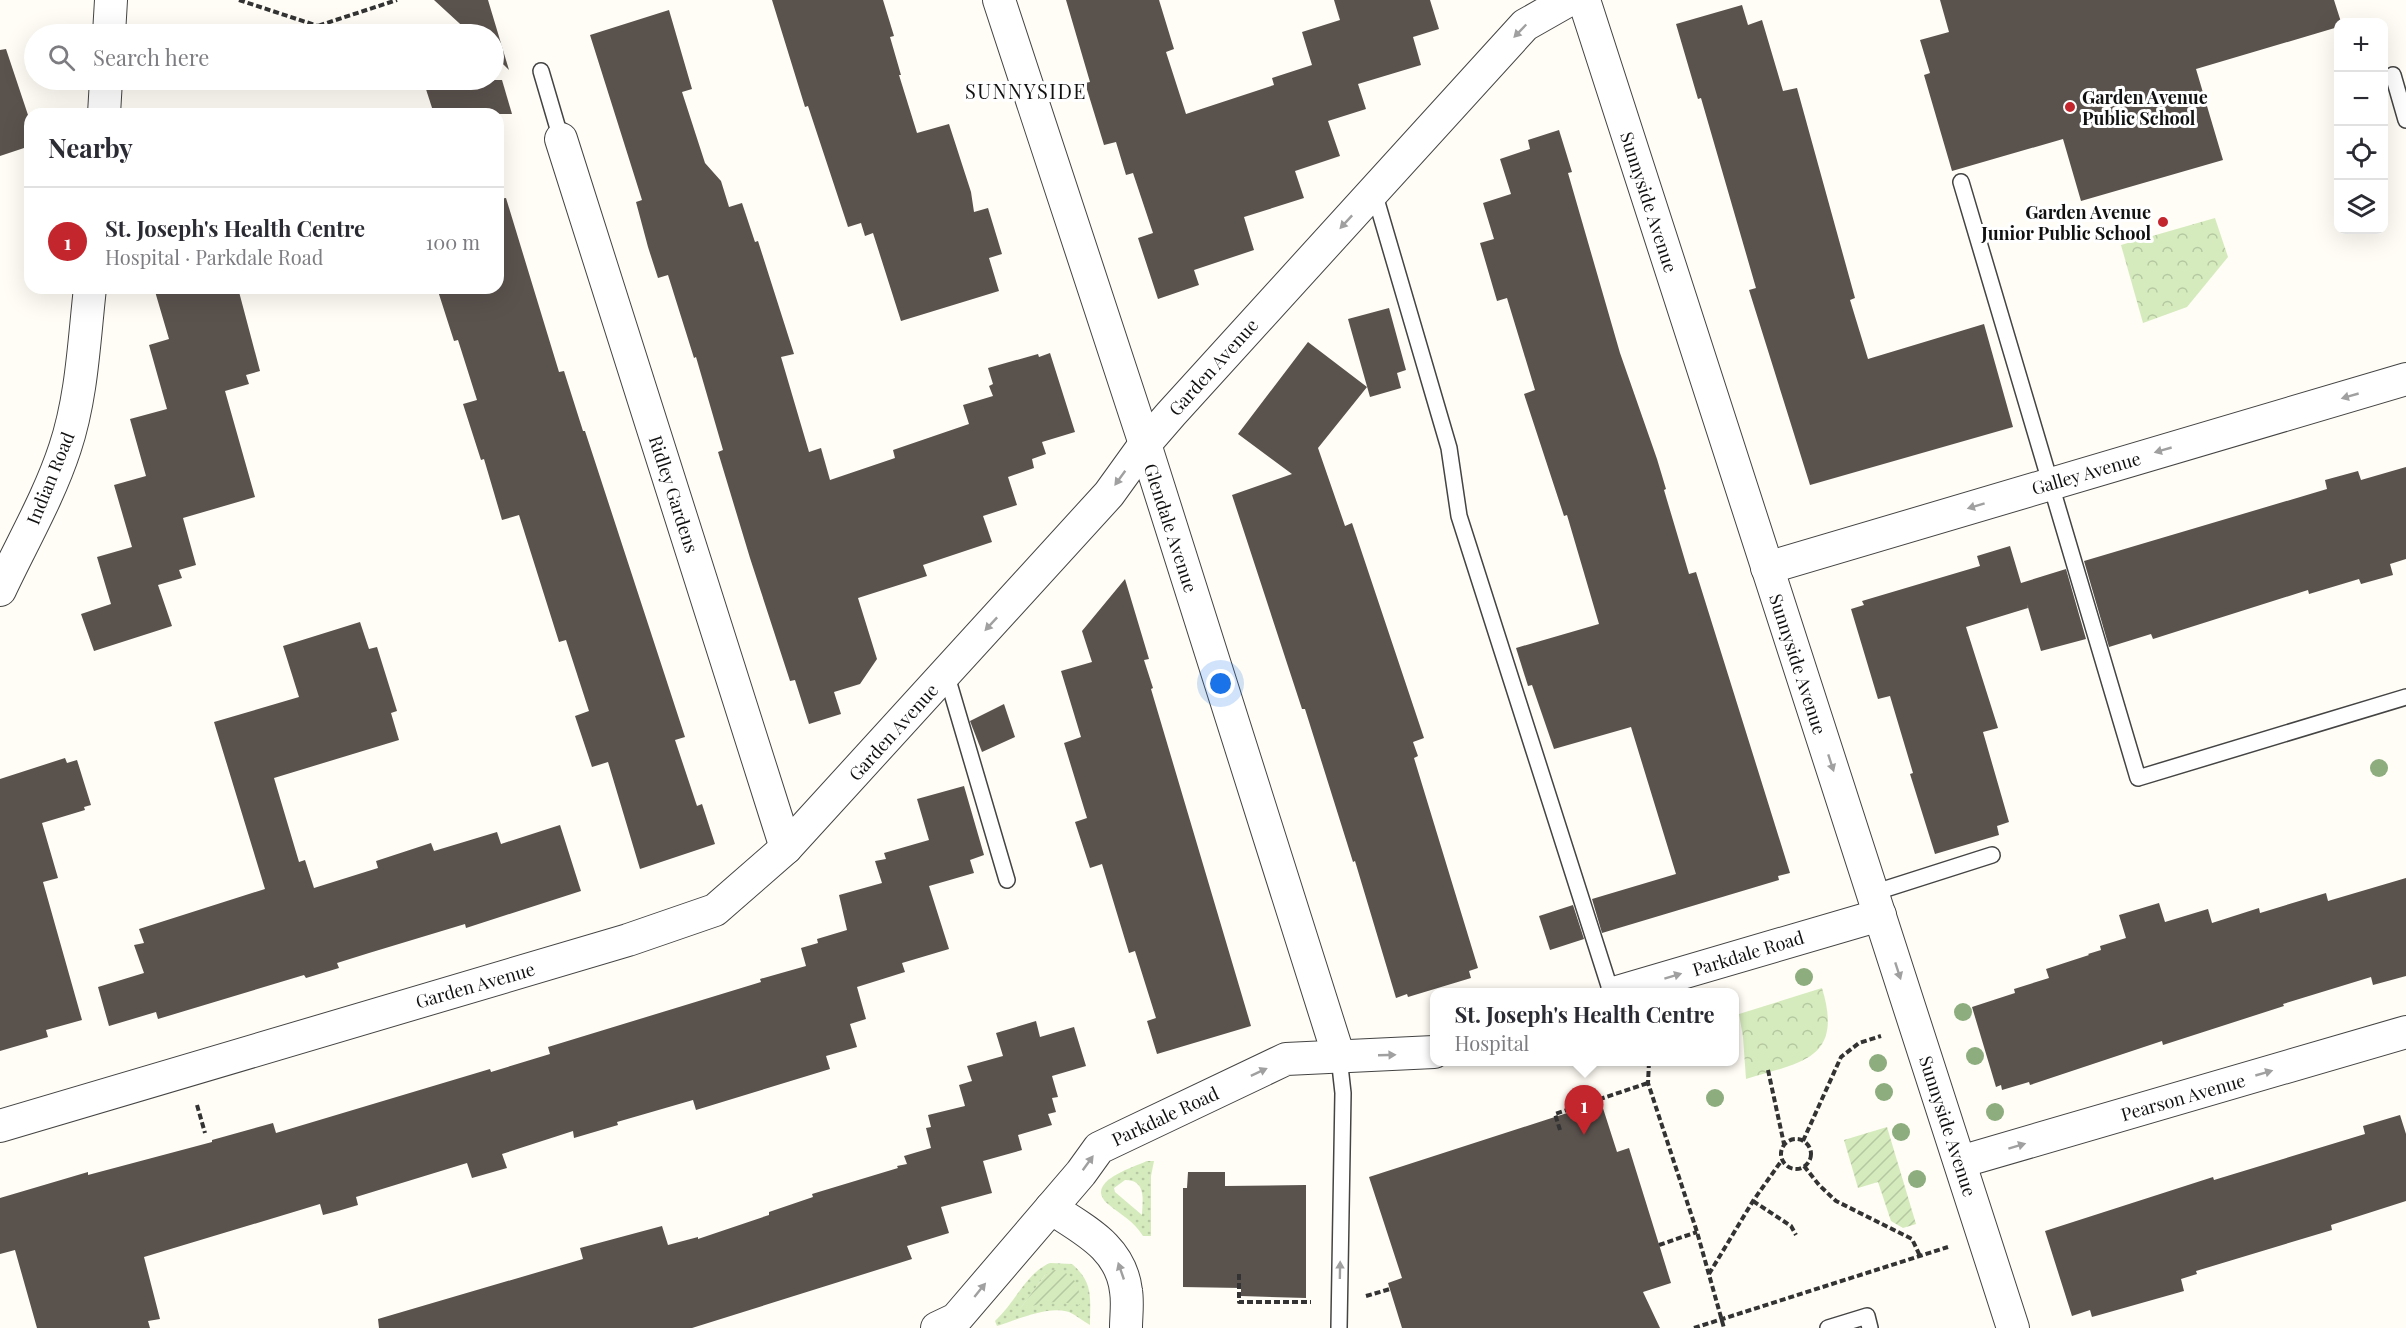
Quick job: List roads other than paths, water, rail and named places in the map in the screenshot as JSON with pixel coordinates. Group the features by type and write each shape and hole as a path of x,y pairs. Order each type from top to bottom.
{"street":[{"path":"110,24 111,0"},
{"name":"Glendale Avenue","path":"999,0 1144,444 1339,1057"},
{"name":"Garden Avenue","path":"0,1126 628,940 715,910 786,848 1109,494 1144,444 1296,274 1374,192 1525,25 1569,0"},
{"name":"Sunnyside Avenue","path":"1584,0 2013,1328"},
{"path":"104,108 105,90"},
{"name":"Ridley Gardens","path":"561,139 786,848"},
{"name":"Indian Road","path":"0,590 50,488 66,446 78,397 89,294"},
{"name":"Galley Avenue","path":"1767,568 2406,379"},
{"name":"Parkdale Road","path":"1632,988 1876,904"},
{"name":"Pearson Avenue","path":"1960,1162 2406,1032"},
{"name":"Parkdale Road","path":"937,1328 956,1319 1099,1148 1286,1059 1430,1052"},
{"path":"1051,1208 1109,1249 1120,1265 1126,1291 1126,1328"}],"lane":[{"path":"541,71 561,139"},
{"path":"2393,75 2406,120"},
{"path":"1961,182 2138,778 2406,697"},
{"path":"1374,192 1449,448 1459,516 1609,988"},
{"path":"946,673 1007,880"},
{"path":"1876,904 1992,855"},
{"path":"1339,1057 1343,1093 1339,1328"},
{"path":"1828,1328 1867,1316 1870,1328"}],"place":[{"name":"Garden Avenue Public School","path":"2070,107"},
{"name":"Garden Avenue Junior Public School","path":"2163,222"},
{"name":"St. Joseph's Health Centre","path":"1584,1135"}],"district":[{"name":"SUNNYSIDE","path":"1026,90"}]}
